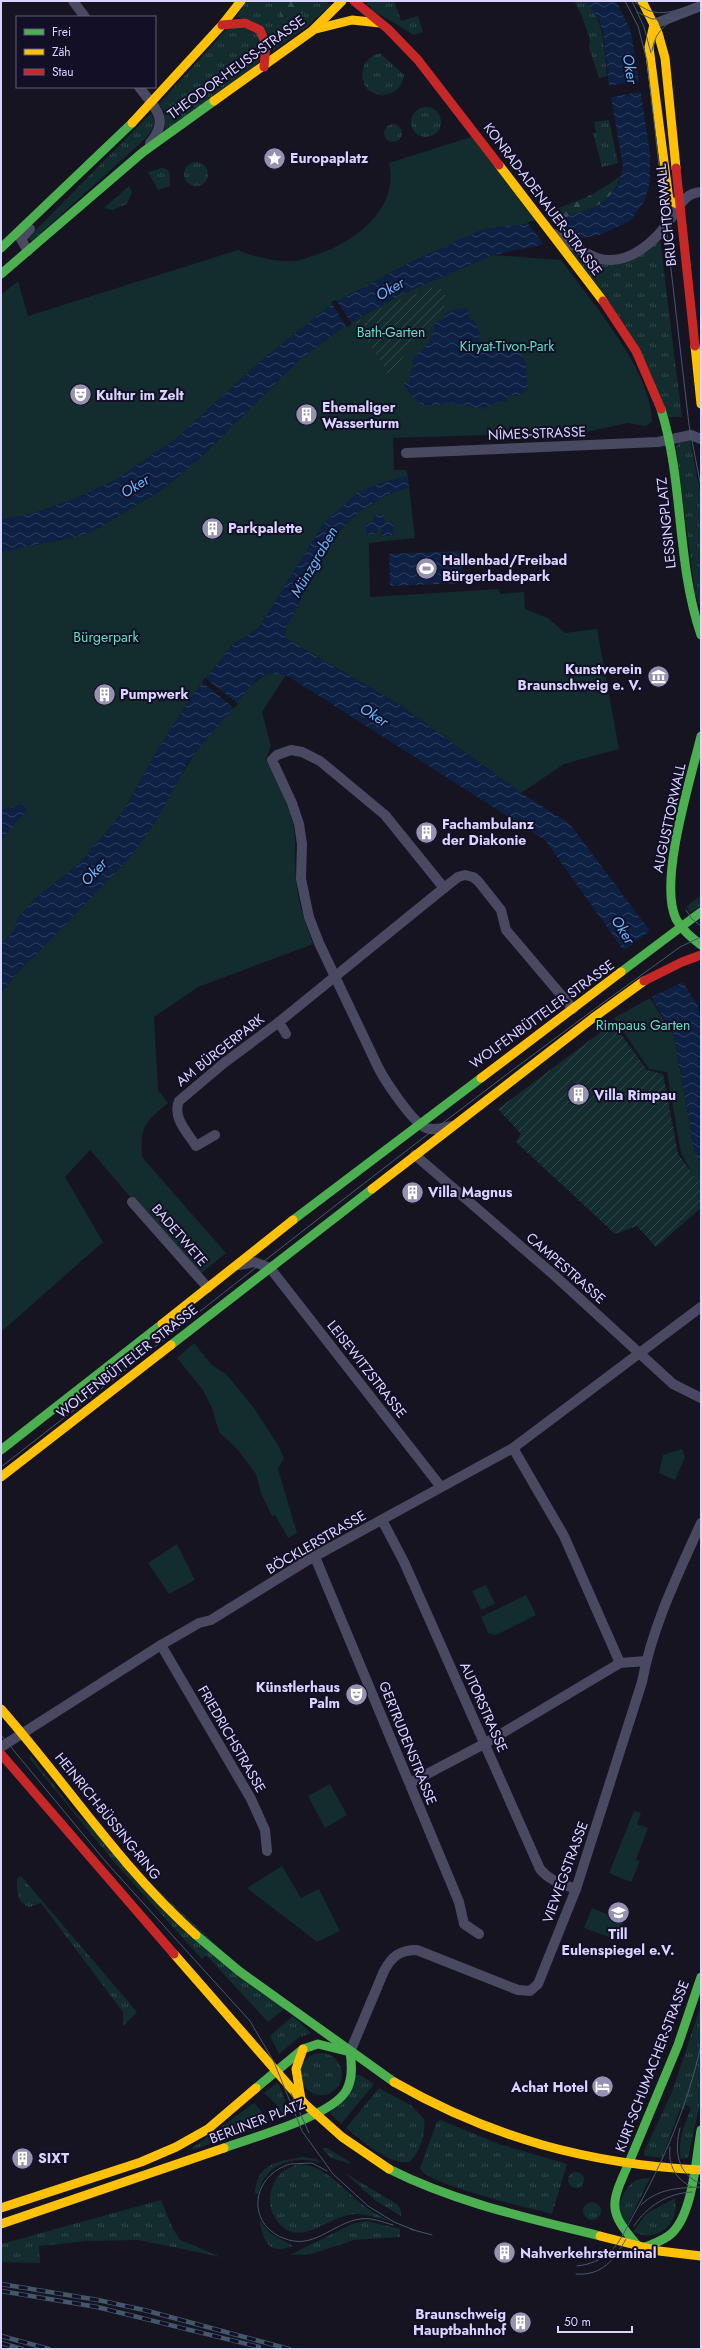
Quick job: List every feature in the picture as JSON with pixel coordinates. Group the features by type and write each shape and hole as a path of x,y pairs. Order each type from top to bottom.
{"main road":[{"name":"THEODOR-HEUSS-STRASSE","path":"1,274 143,152 264,67 312,31 342,1"},
{"name":"KONRAD-ADENAUER-STRASSE","path":"354,1 382,24 418,60 616,318 636,349 658,396 669,440"},
{"name":"BRUCHTORWALL","path":"642,1 654,24 665,58 679,205 697,335 701,404"},
{"name":"THEODOR-HEUSS-STRASSE","path":"1,248 72,183 151,103 222,25 240,2"},
{"path":"312,31 352,20 382,24"},
{"path":"222,25 246,23 260,29 265,36 267,45 264,67"},
{"path":"654,24 650,47 664,172 669,200 679,205"},
{"name":"LESSINGPLATZ","path":"669,440 686,585 690,606 701,635"},
{"path":"690,606 701,617"},
{"name":"AUGUSTTORWALL","path":"681,928 672,906 670,871 701,736"},
{"name":"WOLFENBÜTTELER STRASSE","path":"1,1450 419,1123 630,967 701,912"},
{"path":"681,928 688,936 701,946"},
{"name":"WOLFENBÜTTELER STRASSE","path":"1,1477 451,1126 560,1043 641,984 678,964 699,956"},
{"name":"HEINRICH-BÜSSING-RING","path":"1,1709 23,1733 115,1852 157,1899 229,1964 350,2052"},
{"path":"1,1754 276,2071 315,2113 338,2100 347,2090 351,2078 350,2052"},
{"name":"KURT-SCHUMACHER-STRASSE","path":"641,2246 620,2225 613,2203 613,2198 678,2045 701,1977"},
{"path":"301,2099 296,2069 303,2049 318,2044 350,2052 395,2083 458,2116 522,2140 602,2161 628,2165 697,2170"},
{"name":"BERLINER PLATZ","path":"1,2208 141,2162 176,2147 208,2129 303,2049"},
{"name":"BERLINER PLATZ","path":"1,2224 164,2171 315,2113 362,2153 412,2180 469,2201 577,2231 671,2253 701,2256"},
{"path":"641,2246 663,2240 680,2225 697,2170 700,2134"}],"street":[{"path":"73,1 84,16"},
{"path":"654,24 701,6"},
{"path":"140,88 151,103"},
{"name":"THEODOR-HEUSS-STRASSE","path":"143,152 156,136 161,123 160,116 151,103"},
{"name":"THEODOR-HEUSS-STRASSE","path":"28,251 22,242 22,236 50,210 72,183"},
{"path":"550,232 598,258 616,259 628,256 654,240 664,229 679,205 686,197 701,192"},
{"path":"669,440 691,435 701,439"},
{"name":"NÎMES-STRASSE","path":"406,453 635,443 669,440"},
{"path":"419,1123 386,1082 335,976 309,917 301,879 302,844 299,824 292,802 272,760 277,755 291,750 302,752 320,761 385,815 444,888"},
{"name":"AM BÜRGERPARK","path":"215,1135 196,1146 179,1119 176,1108 179,1101 224,1063 279,1022 458,877 473,877 501,910 506,930 537,964 573,1009"},
{"name":"AM BÜRGERPARK","path":"279,1022 286,1034"},
{"name":"WOLFENBÜTTELER STRASSE","path":"419,1123 424,1127 433,1130 451,1126"},
{"name":"CAMPESTRASSE","path":"415,1155 640,1352 673,1384 701,1398"},
{"name":"BADETWETE","path":"132,1202 208,1288"},
{"path":"237,1265 254,1262 270,1268"},
{"name":"LEISEWITZSTRASSE","path":"270,1268 441,1487"},
{"name":"BÖCKLERSTRASSE","path":"1,1747 161,1645 199,1623 211,1620 315,1557 513,1448 701,1307"},
{"path":"513,1448 564,1536 620,1664"},
{"name":"AUTORSTRASSE","path":"382,1520 404,1562 540,1870 551,1879 576,1889"},
{"name":"VIEWEGSTRASSE","path":"350,2052 384,1971 392,1958 402,1951 417,1950 518,1990 530,1991 535,1988 576,1889 642,1682 646,1661 681,1569 701,1523"},
{"name":"GERTRUDENSTRASSE","path":"315,1557 460,1906 464,1924 479,1934"},
{"name":"FRIEDRICHSTRASSE","path":"161,1645 251,1799 265,1830 267,1851"},
{"path":"410,1783 484,1744 620,1664 646,1661"}],"green space":[{"path":"246,1 325,1 331,5 309,25 273,51 271,35 237,16"},
{"path":"279,1 304,1 306,6 305,12 297,15 292,21 282,20 278,7"},
{"path":"364,1 394,1 401,21 418,16 423,32 414,35 374,11"},
{"path":"574,1 586,1 597,18 604,46 607,76 599,78 589,48 590,40 582,16"},
{"path":"241,26 260,35 260,60 254,67 165,131 164,111 159,104 226,30"},
{"path":"380,53 404,75 400,87 385,95 379,95 368,90 362,73 365,63 374,55"},
{"path":"426,107 437,111 441,122 437,133 426,137 415,133 411,122 415,111"},
{"path":"151,113 154,123 151,132 146,138 32,241 28,238"},
{"path":"609,120 618,163 602,167 593,133 596,132 594,122"},
{"path":"393,124 399,127 402,133 399,139 393,142 387,139 384,133 387,127"},
{"path":"477,135 543,222 484,229 411,262 331,305 261,361 176,439 114,481 72,500 31,514 1,520 1,295 18,281 28,316 238,250 258,257 273,260 294,261 303,259 342,244 369,223 380,211 387,196 390,180 389,163"},
{"path":"196,162 205,165 208,174 205,183 196,186 187,183 184,174 187,165"},
{"path":"165,168 169,172 170,186 158,190 148,172"},
{"path":"620,176 611,194 596,206 578,214 558,220 549,211 586,197 604,188"},
{"path":"129,186 132,192 127,204 112,210 104,208"},
{"path":"660,240 682,417 669,417 571,250 599,264 608,265 632,259"},
{"name":"Bürgerpark","path":"493,255 561,260 618,337 631,359 642,381 649,402 652,422 646,426 628,423 586,432 393,438 394,470 406,470 408,476 377,484 324,523 259,628 232,645 192,696 160,746 126,807 111,827 78,865 35,899 18,918 15,929 1,945 1,552 88,534 160,491 198,460 299,360 346,325 404,293"},
{"name":"Bath-Garten","path":"439,286 447,297 443,310 413,344 388,376 380,359 355,323 375,311 417,293"},
{"path":"690,439 701,499 701,609 695,593 676,447 681,440"},
{"path":"409,487 415,538 369,543 370,597 499,589 500,594 524,592 525,609 548,618 565,633 597,629 619,749 564,764 521,793 400,705 285,638 287,626 297,608 304,584 330,544 348,522 368,506 380,499"},
{"path":"269,673 286,675 262,712 271,746 266,759 291,815 295,838 295,872 298,896 313,944 198,987 154,1017 158,1090 168,1103 149,1120 143,1131 142,1138 142,1157 226,1253 198,1276 90,1150 65,1177 103,1242 1,1332 1,992 34,957 178,780 195,753 232,705 257,680"},
{"path":"700,896 701,905 690,913 687,906"},
{"name":"Rimpaus Garten","path":"650,998 674,1036 695,1154 701,1164 701,1185 697,1182 681,1153 667,1072 649,1069 614,1018"},
{"path":"613,1023 647,1070 663,1074 678,1154 701,1185 701,1208 656,1247 637,1226 615,1234 516,1142 521,1134 498,1109"},
{"path":"194,1343 212,1365 226,1374 254,1408 278,1445 284,1458 278,1469 297,1533 288,1538 275,1515 272,1516 261,1493 256,1474 237,1449 219,1432 212,1408 203,1390 177,1358"},
{"path":"682,1449 685,1457 675,1480 659,1473 663,1455"},
{"path":"177,1544 195,1580 169,1594 148,1563"},
{"path":"486,1585 495,1604 481,1610 472,1591"},
{"path":"526,1595 536,1615 496,1635 488,1633 481,1617"},
{"path":"31,1756 75,1812 284,2009 268,2022 206,1955 202,1959 114,1862 29,1758"},
{"path":"330,1784 347,1815 325,1828 308,1796"},
{"path":"634,1811 641,1813 637,1824 648,1828 636,1860 640,1861 631,1882 609,1873"},
{"path":"282,1866 301,1898 319,1889 340,1931 317,1942 247,1888"},
{"path":"21,1876 137,2012 123,2026 123,2012 41,1903 30,1907 22,1902 17,1891 17,1878"},
{"path":"592,1908 624,1921 617,1940 584,1928"},
{"path":"701,2005 701,2098 688,2158 681,2159 680,2153 682,2133 691,2108 686,2105 684,2110 680,2109 662,2158 645,2156 644,2152 672,2092"},
{"path":"293,2016 311,2033 298,2038 279,2054 270,2036"},
{"path":"317,2053 325,2053 333,2056 339,2062 342,2074 339,2086 333,2092 325,2095 317,2095 309,2092 303,2086 300,2078 300,2070 303,2062 309,2056"},
{"path":"356,2075 360,2075 374,2084 341,2124 330,2113"},
{"path":"277,2083 280,2086 289,2112 283,2115 276,2104 264,2093"},
{"path":"379,2088 412,2106 424,2119 424,2131 421,2143 416,2154 409,2162 401,2162 384,2156 367,2145 346,2128"},
{"path":"254,2103 270,2121 193,2150 192,2148"},
{"path":"440,2120 499,2144 567,2164 552,2214 480,2195 440,2182 427,2175 420,2168 437,2122"},
{"path":"322,2148 327,2148 350,2162 349,2164 330,2157"},
{"path":"302,2157 317,2159 321,2163 301,2160 282,2164 274,2168 267,2175 262,2183 259,2193 255,2194 256,2184 259,2177 269,2166 284,2160"},
{"path":"300,2164 310,2166 328,2175 367,2208 392,2222 356,2214 345,2216 303,2233 293,2232 283,2227 272,2212 270,2200 272,2187 281,2173 288,2168"},
{"path":"576,2172 583,2177 584,2180 579,2187 576,2188 569,2183 568,2180 573,2173"},
{"path":"345,2173 398,2205 401,2211 401,2216 376,2201"},
{"path":"650,2178 626,2227 618,2208 625,2191 637,2180"},
{"path":"675,2198 676,2207 674,2216 665,2229 659,2233 651,2235 642,2235 633,2232 646,2214"},
{"path":"161,2200 173,2229 180,2240 221,2257 139,2240 87,2241 39,2246 40,2263 1,2262 1,2244"},
{"path":"592,2202 598,2205 601,2211 598,2217 592,2220 586,2217 583,2211 586,2205"},
{"path":"259,2220 270,2233 293,2246 278,2249 272,2248 268,2245 263,2235"},
{"path":"367,2221 400,2229 400,2237 354,2240 311,2254 290,2255 352,2224"}],"water":[{"name":"Oker","path":"586,1 616,1 630,29 634,49 650,153 650,181 645,200 630,221 600,235 555,242 493,255 404,293 346,325 299,360 198,460 160,491 88,534 1,552 1,520 31,514 72,500 114,481 176,439 261,361 331,305 411,262 484,229 558,220 595,207 605,201 618,186 623,166 609,86 603,32 599,20"},
{"path":"463,308 468,309 469,317 471,320 474,320 480,333 478,339 493,348 502,344 509,344 520,353 526,363 528,389 518,396 508,395 507,402 499,401 483,409 448,402 438,405 421,405 410,394 404,385 405,382 409,383 411,368 415,367 412,362 428,344 434,327 431,325 437,323 436,320 440,321 444,319 444,315 449,311"},
{"path":"408,476 409,487 380,499 368,506 348,522 330,544 306,580 298,605 287,625 285,638 400,705 521,793 569,823 650,931 697,1004 701,1020 701,1164 695,1154 674,1036 629,958 545,840 286,675 269,673 257,679 189,760 155,823 132,855 26,964 1,992 1,945 15,929 18,918 35,899 78,865 111,827 126,807 160,746 192,696 232,645 259,628 324,523 357,493 377,484"},
{"path":"384,514 385,522 393,522 394,535 381,536 381,527 377,527 377,534 366,535 366,523 373,523 373,515"},
{"name":"Hallenbad/Freibad Bürgerbadepark","path":"462,551 463,583 390,586 389,554"},
{"path":"23,804 27,810 1,840 1,810"}],"pier":[{"path":"640,81 641,92 610,97 609,86"},
{"path":"554,218 577,240 545,246 527,222"},
{"path":"336,300 352,324 347,327 331,302"},
{"path":"205,678 238,704 234,708 202,682"},
{"path":"651,930 685,981 650,998 622,952"}],"tram line":[{"path":"625,1 638,26 647,61 689,425 701,487"},
{"path":"632,1 644,27 651,53"},
{"path":"634,1 642,7 658,13 674,11 701,2"},
{"path":"652,51 654,41 658,34 669,22 701,9"},
{"path":"637,12 652,19 673,18"},
{"path":"686,910 692,919 701,926"},
{"path":"1,1467 423,1138 593,1010 680,947 701,937"},
{"path":"1,1735 106,1862 250,2021 274,2062 302,2131 333,2174 368,2206 394,2222 414,2230"},
{"path":"577,2266 595,2262 606,2255 614,2248 624,2234 655,2174 674,2132 696,2067 701,2045"},
{"path":"291,2093 309,2133"},
{"path":"680,2128 677,2145 679,2161 687,2174 693,2180 701,2184"},
{"path":"670,2147 670,2160 674,2171 681,2180 692,2187"},
{"path":"291,2164 312,2163 327,2171"},
{"path":"290,2164 277,2170 267,2179 261,2189 258,2200 259,2211 263,2222 271,2231 283,2238 294,2241 304,2241 314,2239 350,2221 360,2219 372,2219 393,2225"},
{"path":"641,2205 654,2195 662,2192 701,2187"},
{"path":"634,2226 645,2212 659,2202 675,2195 692,2192"},
{"path":"410,2229 432,2235"},
{"path":"576,2274 593,2272 606,2265 617,2254 626,2239"}],"railway":[{"path":"1,2284 98,2300 144,2310 289,2349"},
{"path":"1,2291 97,2307 259,2347"},
{"path":"1,2336 49,2349"},
{"path":"1,2343 22,2349"}],"traffic: fast":[{"path":"1,274 143,152 214,101"},
{"path":"1,248 132,123"},
{"path":"661,409 673,465 687,579 701,635"},
{"path":"701,736 678,829 673,855 671,880 671,902 676,919 684,930 701,945"},
{"path":"621,972 701,912"},
{"path":"293,1220 481,1078"},
{"path":"171,1345 372,1189"},
{"path":"1,1450 162,1324"},
{"path":"196,1935 239,1971 394,2082"},
{"path":"628,2165 678,2045 701,1977"},
{"path":"224,2148 308,2118 337,2100 346,2091 350,2082 350,2052 318,2044 303,2049 256,2088"},
{"path":"645,2247 666,2238 672,2233 679,2224 685,2212 695,2170 701,2130"},
{"path":"628,2165 615,2199 615,2207 621,2224 637,2245"},
{"path":"389,2169 415,2181 467,2200 520,2216 600,2236"}],"traffic: slow":[{"path":"132,123 222,25 241,1"},
{"path":"214,101 312,31 342,1"},
{"path":"642,1 658,33 665,58 676,168"},
{"path":"316,29 352,20 380,23"},
{"path":"654,24 649,47 669,200 679,205"},
{"path":"499,165 603,301"},
{"path":"695,346 701,404"},
{"path":"481,1078 621,972"},
{"path":"372,1189 593,1018 644,981"},
{"path":"162,1324 293,1220"},
{"path":"1,1477 171,1345"},
{"path":"1,1709 143,1882 196,1935"},
{"path":"174,1954 305,2104 342,2137 389,2169"},
{"path":"301,2099 296,2069 303,2049"},
{"path":"394,2082 467,2119 542,2145 619,2162 701,2170"},
{"path":"1,2208 141,2162 176,2147 208,2129 256,2088"},
{"path":"1,2224 224,2148"},
{"path":"600,2236 659,2251 701,2256"}],"traffic: jam":[{"path":"354,1 388,29 418,60 499,165"},
{"path":"222,25 245,23 260,30 266,44 264,67"},
{"path":"676,168 695,346"},
{"path":"603,301 636,351 661,409"},
{"path":"644,981 682,962 701,955"},
{"path":"1,1754 174,1954"}],"place":[{"name":"Europaplatz","path":"274,158"},
{"name":"Kultur im Zelt","path":"81,395"},
{"name":"Ehemaliger Wasserturm","path":"306,415"},
{"name":"Parkpalette","path":"212,528"},
{"name":"Hallenbad/Freibad Bürgerbadepark","path":"426,568"},
{"name":"Kunstverein Braunschweig e. V.","path":"658,677"},
{"name":"Pumpwerk","path":"104,694"},
{"name":"Fachambulanz der Diakonie","path":"426,832"},
{"name":"Villa Rimpau","path":"578,1095"},
{"name":"Villa Magnus","path":"412,1192"},
{"name":"Künstlerhaus Palm","path":"356,1695"},
{"name":"Till Eulenspiegel e.V.","path":"618,1912"},
{"name":"Achat Hotel","path":"603,2087"},
{"name":"SIXT","path":"22,2158"},
{"name":"Nahverkehrsterminal","path":"505,2253"},
{"name":"Braunschweig Hauptbahnhof","path":"521,2322"}],"park label":[{"name":"Kiryat-Tivon-Park","path":"507,346"}],"water label":[{"name":"Münzgraben","path":"314,562"}]}
